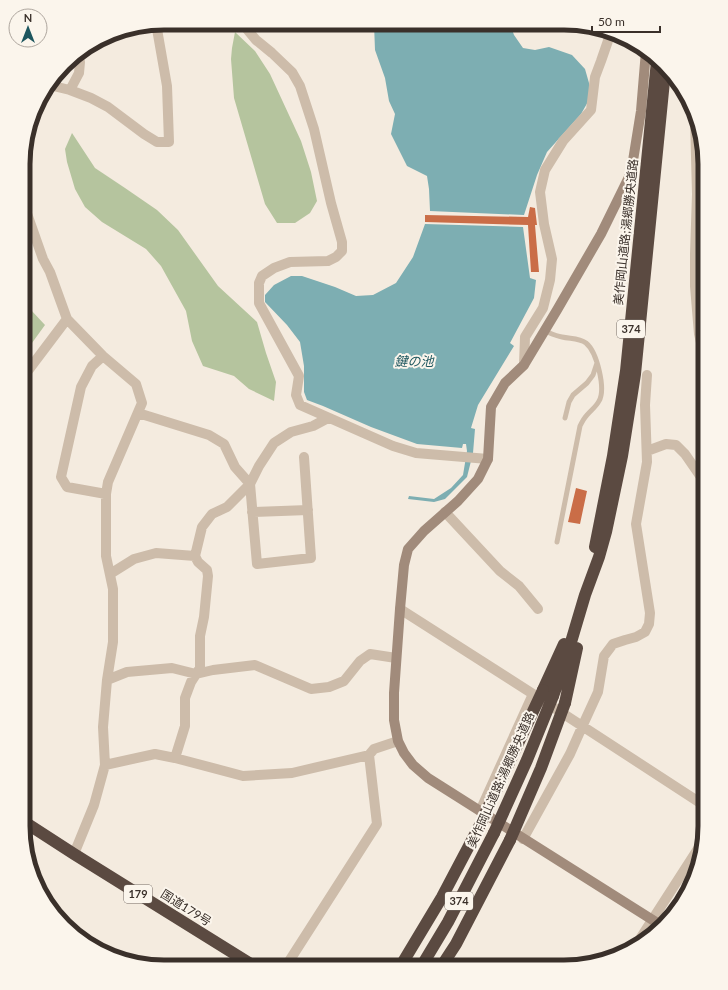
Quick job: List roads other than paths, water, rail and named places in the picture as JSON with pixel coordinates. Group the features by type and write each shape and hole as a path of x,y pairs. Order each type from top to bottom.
{"highway":[{"name":"美作岡山道路;湯郷勝央道路","path":"584,600 613,456 626,371 656,67"},
{"name":"美作岡山道路;湯郷勝央道路","path":"425,960 448,922 494,833 527,760 543,693 563,669 606,532 630,410 639,341 665,76"},
{"path":"446,960 456,944 510,840 541,768 565,703 576,650 584,600"},
{"path":"404,960 442,897 480,825 543,693"},
{"name":"国道179号","path":"30,826 244,960"}],"street":[{"path":"55,87 70,90 91,98 108,107 157,142 169,142 167,86 157,30"},
{"path":"248,30 256,40 292,72 300,86 314,129 331,203 342,242 342,251 336,257 328,261 290,262 274,268 262,276 259,283 259,303 299,376 296,395 300,405 393,446 416,453 488,459"},
{"path":"524,365 525,337 543,308 550,280 552,259 544,224 540,192 545,170 563,141 591,110 595,77 609,38"},
{"path":"645,58 641,111 631,173 601,234 524,365 505,383 491,407 488,459 478,479 458,501 424,531 408,549 404,565 400,609 394,693 394,720 398,741 404,753 428,778 656,922 694,857"},
{"path":"70,90 78,73 79,60"},
{"path":"696,140 697,194 695,286 698,322"},
{"path":"30,222 67,319 103,356 136,384 142,403 132,423 108,482 106,494 106,556 113,590 113,642 107,680 103,727 105,765 94,805 74,854"},
{"path":"30,368 67,319"},
{"path":"103,356 92,366 81,387 61,477 67,488 106,494"},
{"path":"523,839 570,754 598,692 604,656 613,644 636,637 645,632 649,624 650,613 636,524 647,462 645,405 647,375"},
{"path":"138,413 208,435 224,444 235,467 250,484 257,564 311,558 304,456"},
{"path":"175,758 185,726 185,698 191,682 200,668 200,636 204,617 208,576 207,570 198,562 195,556 202,527 212,514 228,507 250,484 259,466 274,443 291,432 313,426 328,418"},
{"path":"647,451 666,444 676,445 685,454 698,473"},
{"path":"252,512 308,510"},
{"path":"445,512 500,571 519,586 538,610"},
{"path":"110,574 134,559 156,553 195,556"},
{"path":"400,609 543,693 582,727 698,802"},
{"path":"107,680 126,672 172,668 196,674 255,664 311,689 328,687 344,681 360,661 370,654 396,658"},
{"path":"480,811 543,693"},
{"path":"105,765 155,754 243,776 292,773 369,755 374,749 398,741"},
{"path":"290,960 377,824 369,755"}],"lane":[{"path":"544,331 560,337 577,339 586,343 593,352 601,373 602,387 600,400 586,415 580,426 557,542"},
{"path":"565,418 569,402 573,395 587,383 593,375 597,363"}],"water":[{"path":"374,30 512,30 523,48 535,50 549,47 572,55 585,69 589,83 589,100 581,114 547,152 537,175 524,215 430,211 427,176 407,166 391,134 395,114 389,101 385,78 375,50"},
{"name":"鍵の池","path":"425,224 523,227 530,278 536,280 534,298 510,343 514,346 478,405 471,428 475,429 473,453 467,477 445,499 434,502 408,499 409,496 434,499 451,488 463,475 467,451 466,444 463,444 462,448 417,444 371,427 307,400 304,392 304,366 300,342 287,325 265,302 265,295 274,285 291,276 302,276 356,296 373,295 396,283 413,257"}]}
